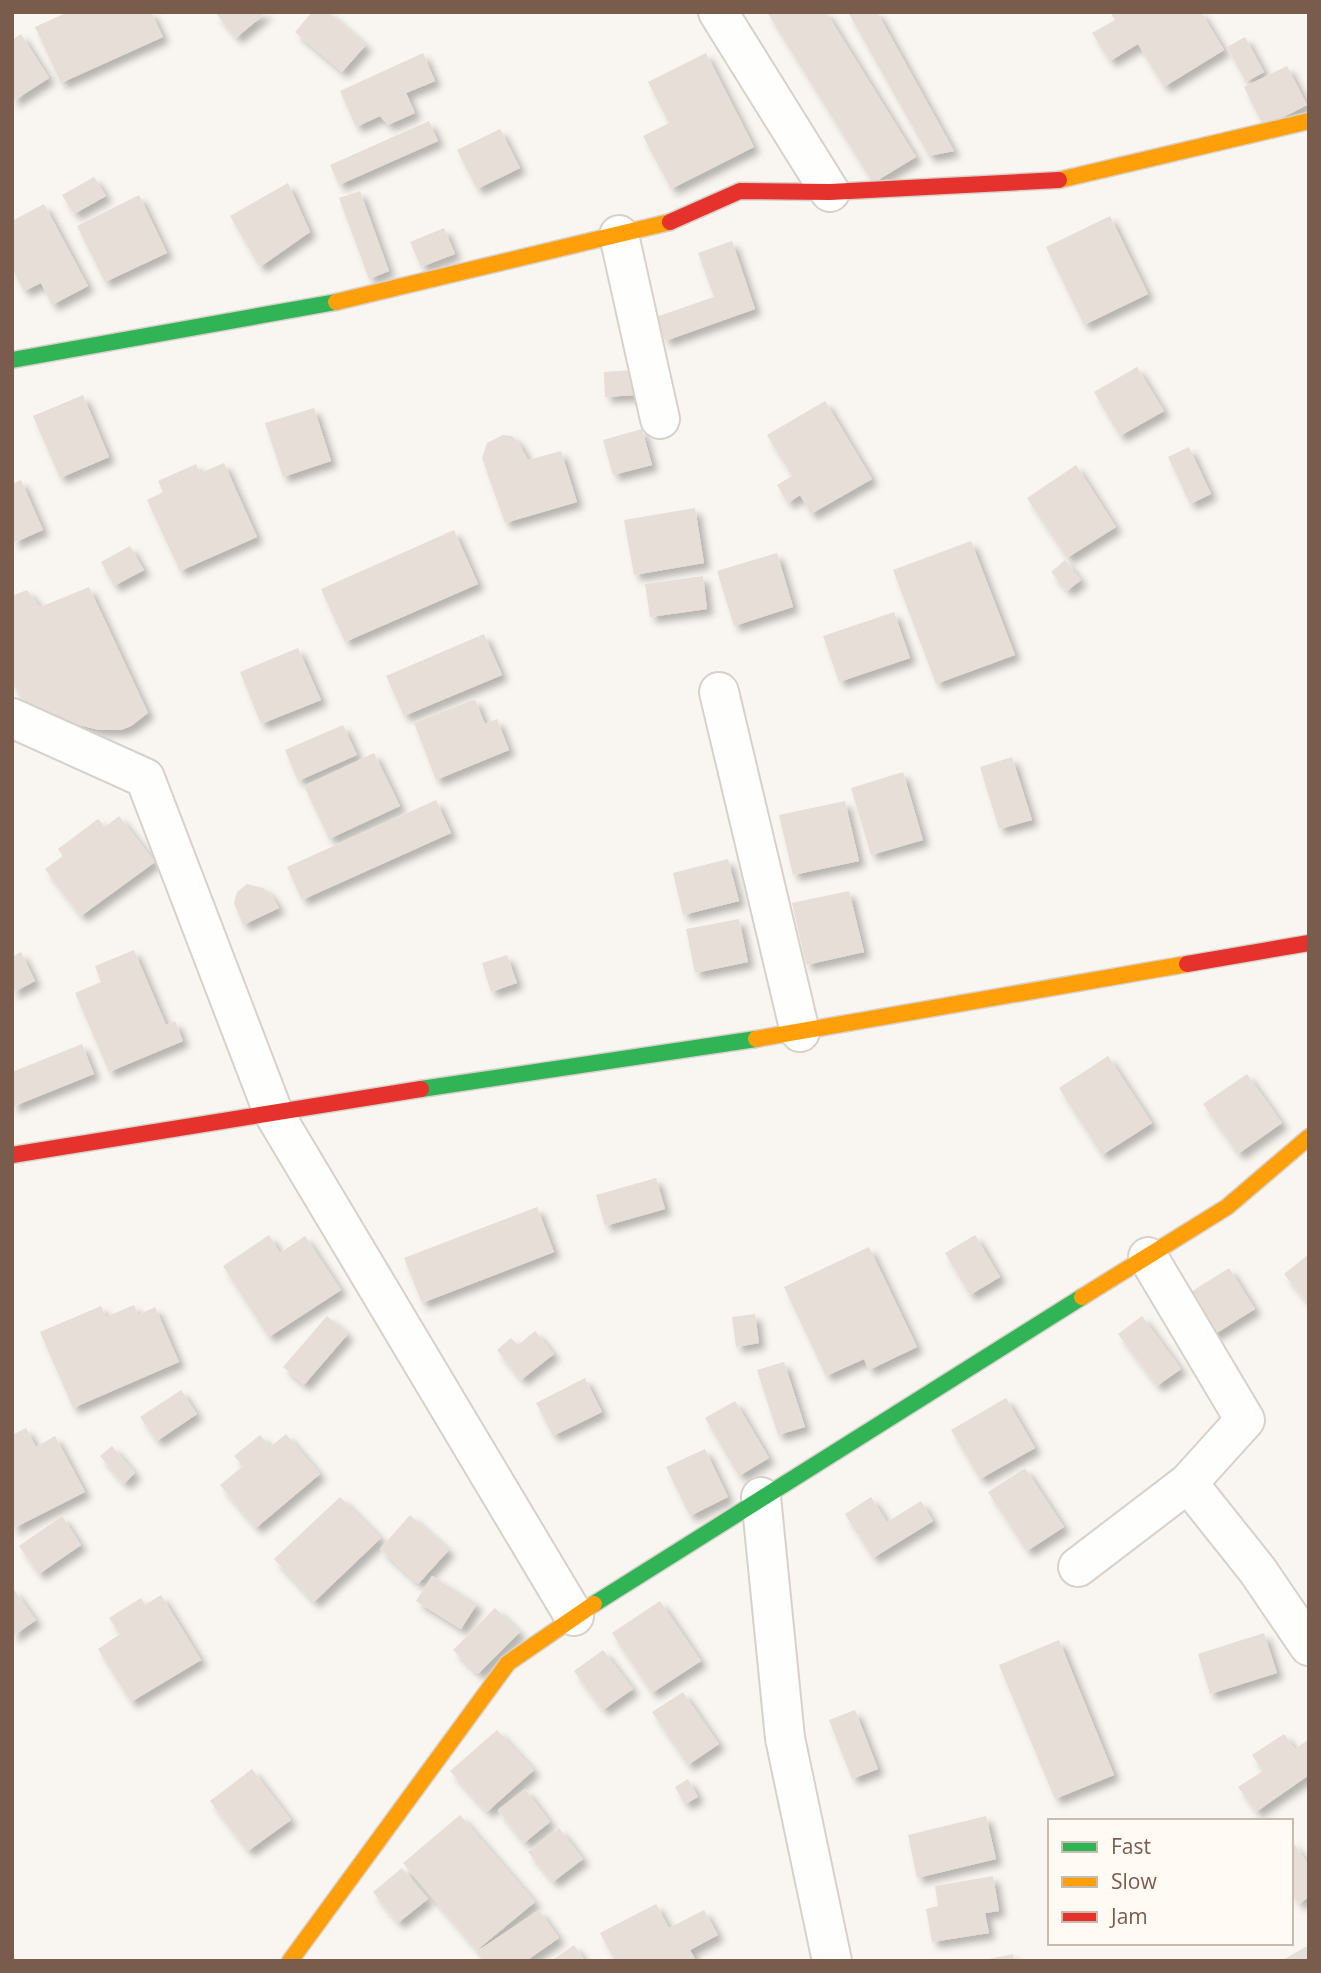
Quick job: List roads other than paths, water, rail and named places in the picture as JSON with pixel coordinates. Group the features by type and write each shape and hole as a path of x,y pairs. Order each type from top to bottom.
{"street":[{"path":"718,12 830,192"},
{"path":"12,360 321,306 671,222 740,191 830,192 1055,181 1309,121"},
{"path":"619,235 660,419"},
{"path":"719,692 800,1032"},
{"path":"12,718 145,778 273,1112 574,1616"},
{"path":"12,1155 273,1112 800,1032 1309,943"},
{"path":"300,1956 508,1663 574,1616 761,1497 1227,1207 1309,1137"},
{"path":"1077,1567 1188,1483 1245,1420 1147,1258"},
{"path":"1188,1483 1258,1572 1309,1646"},
{"path":"761,1497 785,1738 832,1961"}]}
